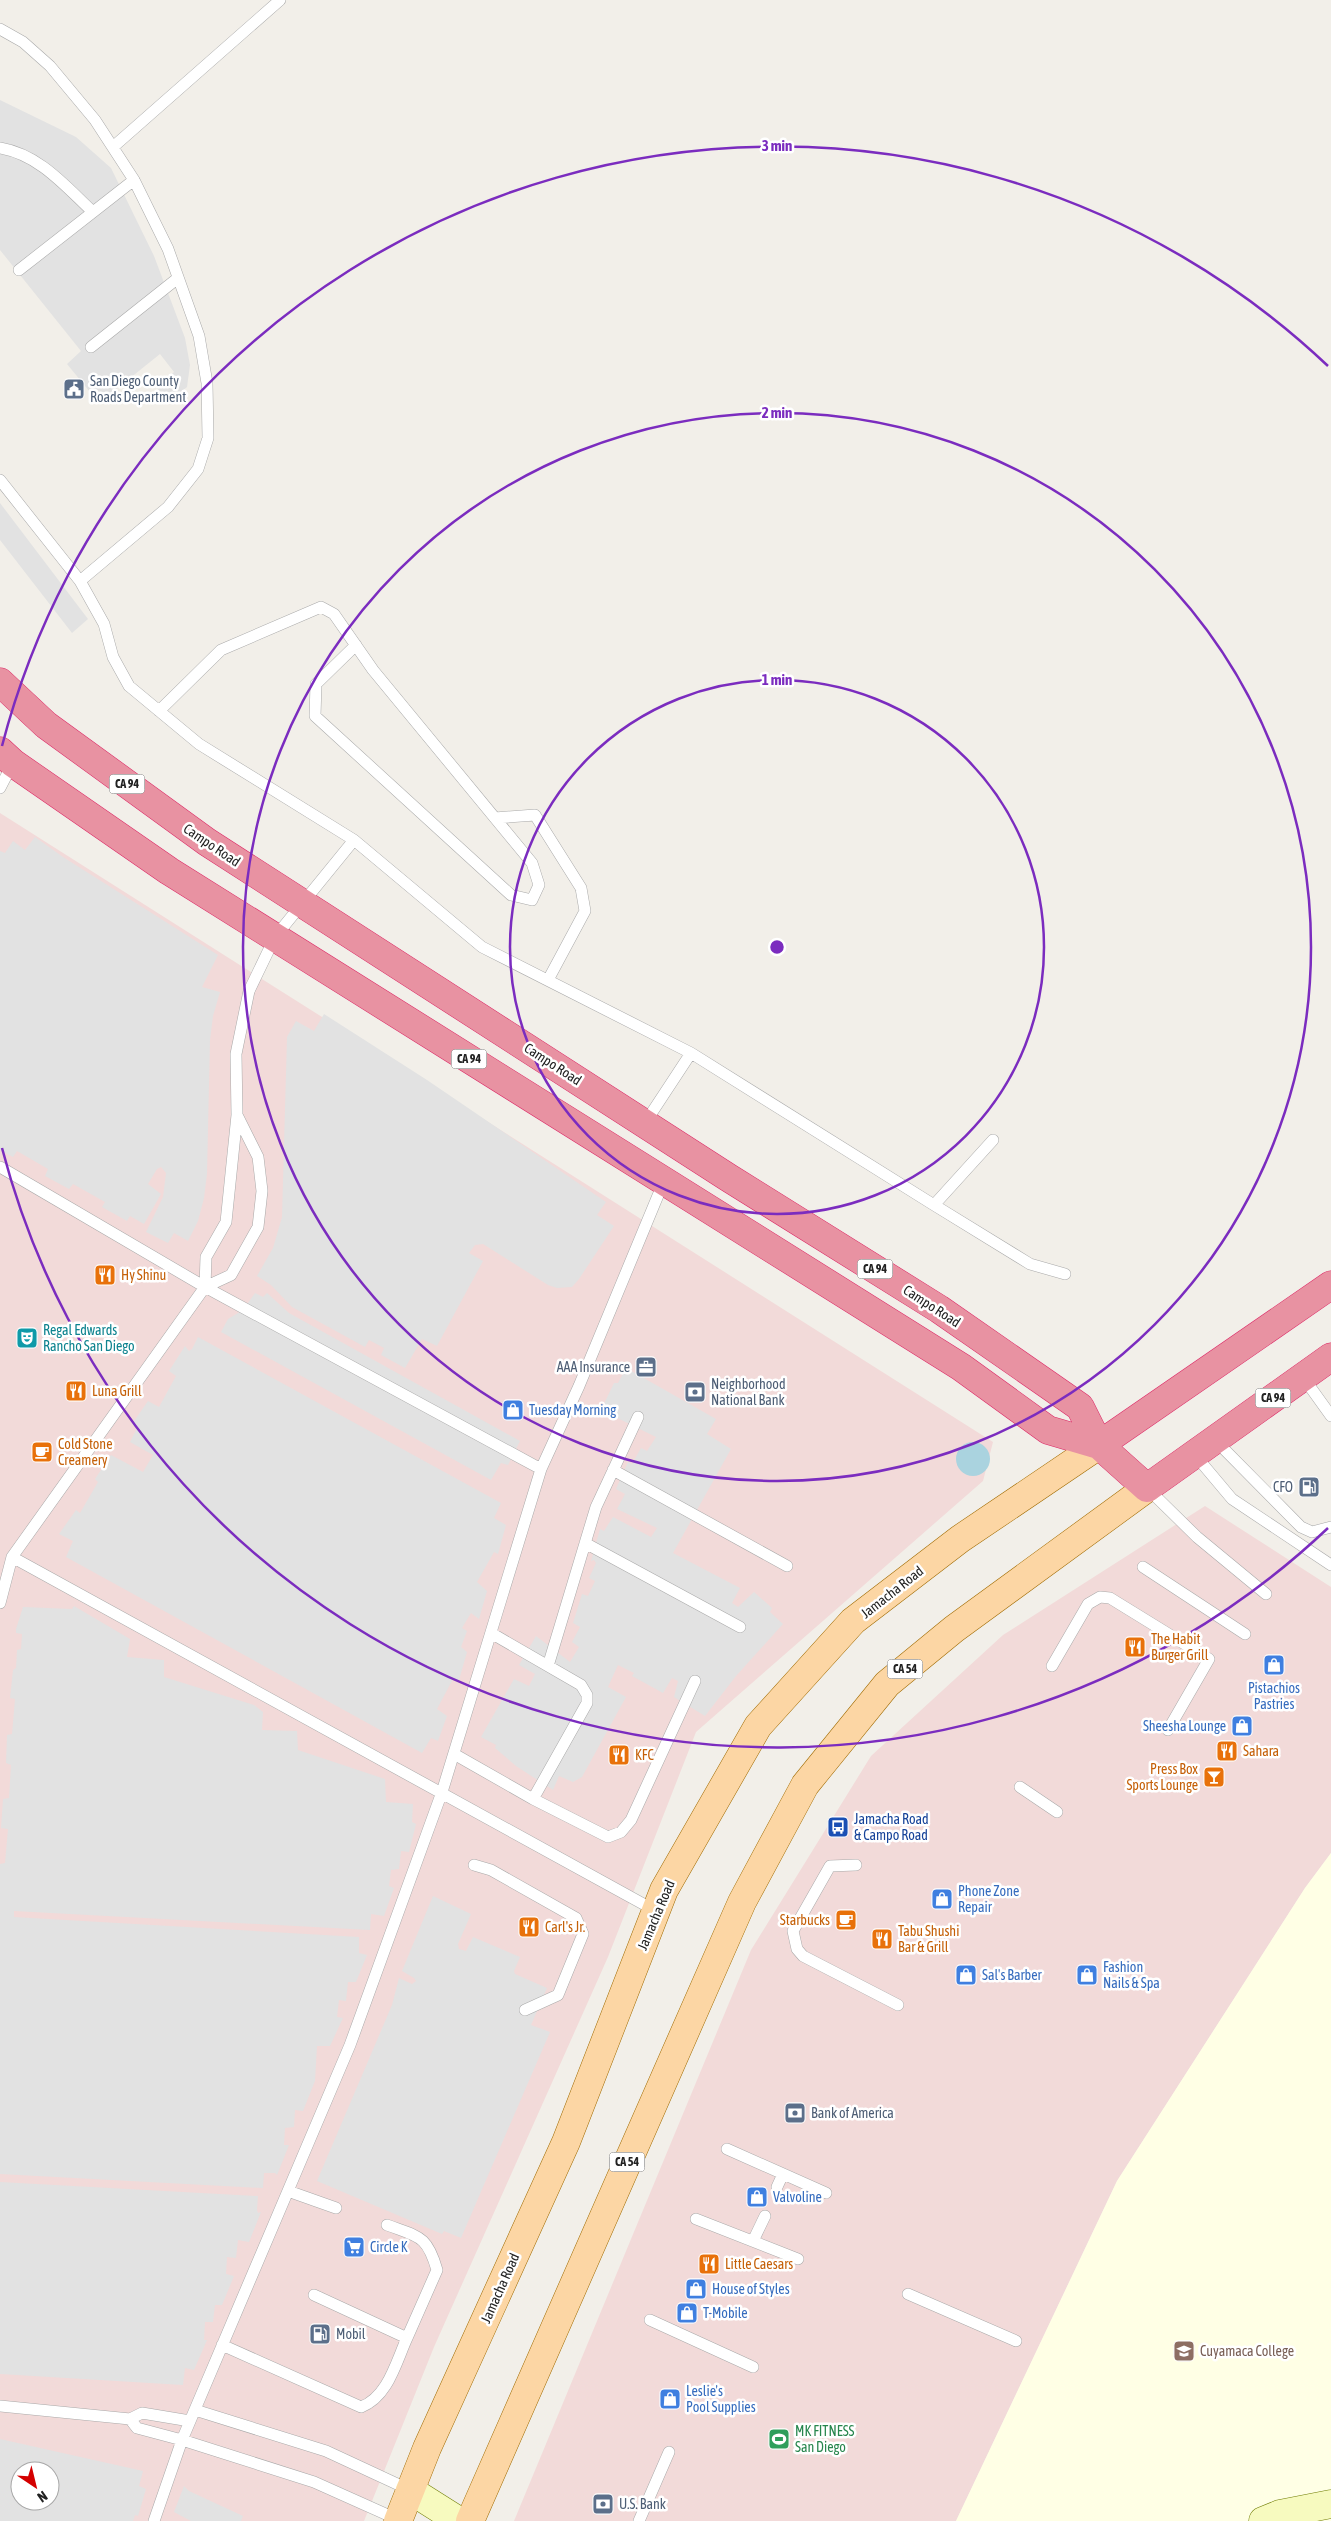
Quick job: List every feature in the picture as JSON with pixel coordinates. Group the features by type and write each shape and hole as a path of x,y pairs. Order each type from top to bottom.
{"highway":[{"name":"Campo Road","path":"0,682 46,725 207,842 301,904 938,1309 1080,1407 1099,1445 1147,1488"},
{"name":"Campo Road","path":"6,757 169,871 961,1367 1048,1430 1099,1445"},
{"path":"1099,1445 1331,1285"},
{"name":"CA 94","path":"1147,1488 1331,1357"}],"main road":[{"name":"Jamacha Road","path":"399,2521 427,2448 566,2142 664,1890 758,1726 853,1621 960,1539 1099,1445"},
{"name":"CA 54","path":"470,2521 742,1902 804,1785 887,1684 1016,1583 1147,1488"}],"street":[{"path":"410,2490 459,2521"},
{"path":"1263,2521 1280,2514 1331,2504"}],"lane":[{"path":"113,147 280,0"},
{"path":"0,30 24,42 50,66 95,120 134,180 168,249 199,336 207,383 208,438 198,469 168,507 80,581"},
{"path":"0,148 17,151 42,165 93,212"},
{"path":"19,270 134,180"},
{"path":"91,347 178,278"},
{"path":"0,480 80,581 104,624 114,657 129,686 199,744 354,840 482,947 691,1053 1030,1264 1065,1274"},
{"path":"159,711 221,650 321,607 334,614 356,645 373,670 532,863 538,885 532,900 511,895 315,716 316,684 356,645"},
{"path":"0,788 6,757"},
{"path":"495,818 535,815 581,888 585,911 548,980"},
{"path":"205,1287 206,1256 226,1222 237,1115 236,1054 249,991 275,937 354,840"},
{"path":"645,1123 691,1053"},
{"path":"0,1603 12,1557 205,1287 231,1275 258,1227 262,1191 258,1157 237,1115"},
{"path":"934,1205 994,1140"},
{"path":"0,1167 205,1287 541,1469"},
{"path":"154,2521 182,2440 350,2045 442,1792 541,1469 579,1386 664,1181"},
{"path":"1302,1377 1331,1416"},
{"path":"548,1666 596,1507 638,1417"},
{"path":"1205,1448 1301,1527 1312,1532 1331,1528"},
{"path":"1205,1448 1232,1499 1331,1566"},
{"path":"613,1470 787,1566"},
{"path":"1147,1488 1197,1537 1266,1594"},
{"path":"585,1543 740,1626"},
{"path":"12,1557 656,1911"},
{"path":"1142,1567 1245,1634"},
{"path":"1052,1666 1088,1604 1100,1598 1110,1598 1209,1659 1168,1730"},
{"path":"491,1633 581,1685 587,1694 587,1704 532,1799"},
{"path":"454,1754 532,1799 608,1837 621,1832 631,1820 695,1681"},
{"path":"1020,1787 1057,1812"},
{"path":"474,1865 491,1870 576,1918 583,1934 558,1995 525,2010"},
{"path":"856,1865 830,1866 793,1931 797,1949 803,1956 898,2005"},
{"path":"727,2149 826,2193"},
{"path":"777,2187 783,2174"},
{"path":"288,2191 336,2208"},
{"path":"753,2241 764,2216"},
{"path":"696,2218 798,2259"},
{"path":"222,2345 361,2407 372,2403 381,2395 437,2270 430,2248 416,2236 386,2225"},
{"path":"908,2294 1016,2340"},
{"path":"314,2295 407,2338"},
{"path":"650,2320 754,2367"},
{"path":"0,2406 130,2419 142,2413 192,2416 326,2451 410,2490"},
{"path":"130,2419 137,2428 182,2440 314,2482 399,2521"},
{"path":"639,2521 669,2452"}],"shaded area":[{"path":"0,100 76,137 111,168 154,256 185,338 190,365 187,387 169,402 157,388 174,372 160,354 99,403 67,364 81,351 0,250"},
{"path":"0,503 88,619 72,633 0,540"},
{"path":"0,813 993,1442 983,1481 696,1732 608,1957 434,2347 364,2521 0,2521"},
{"path":"35,837 63,857 218,955 202,987 220,992 213,1016 210,1040 207,1174 204,1198 198,1221 188,1241 174,1233 168,1243 146,1232 163,1197 166,1173 161,1167 157,1169 148,1184 161,1194 144,1224 130,1216 127,1221 102,1207 105,1202 73,1184 69,1189 45,1176 48,1169 17,1151 13,1157 0,1150 0,851 5,853 13,841 25,850"},
{"path":"324,1014 427,1080 606,1202 597,1215 614,1226 572,1287 557,1288 548,1285 483,1244 475,1245 469,1253 483,1261 437,1346 422,1339 405,1368 381,1355 384,1348 369,1340 365,1347 292,1307 271,1285 257,1276 273,1248 282,1217 287,1037 296,1021 314,1031"},
{"path":"255,1293 263,1297 267,1293 289,1313 520,1441 508,1465 501,1463 491,1480 221,1332 228,1319 243,1310"},
{"path":"198,1337 501,1503 494,1518 506,1525 498,1554 494,1552 477,1582 487,1591 479,1619 471,1613 462,1628 467,1631 461,1647 467,1652 459,1680 453,1679 437,1709 447,1716 438,1741 431,1738 422,1753 66,1557 73,1541 59,1534 76,1510 80,1513 98,1482 95,1479 111,1455 143,1472 153,1455 130,1442 137,1428 132,1424 148,1401 159,1407 176,1376 169,1371 185,1346 189,1351 192,1349"},
{"path":"626,1368 716,1419 707,1434 731,1449 673,1553 740,1588 732,1603 738,1607 754,1592 772,1608 770,1612 783,1624 736,1676 705,1716 674,1697 678,1681 672,1678 663,1693 632,1676 634,1673 618,1665 608,1687 626,1697 582,1777 573,1782 559,1776 553,1790 516,1766 495,1748 496,1745 481,1737 514,1679 529,1686 535,1674 519,1665 536,1636 570,1662 579,1647 572,1642 580,1627 573,1623 582,1594 588,1596 595,1581 589,1578 596,1563 594,1560 591,1561 600,1529 604,1531 613,1517 651,1537 657,1528 617,1509 625,1494 616,1489 628,1462 632,1464 641,1448 647,1451 656,1437 601,1410 614,1383 618,1383"},
{"path":"1205,1506 1331,1587 1331,1853 1305,1888 1117,2181 956,2521 514,2521 751,1950 871,1756 1003,1635"},
{"path":"74,1606 130,1639 127,1657 164,1660 164,1677 254,1705 263,1712 262,1730 297,1731 298,1750 385,1779 386,1802 413,1804 412,1822 416,1824 409,1852 401,1851 399,1869 391,1870 389,1886 394,1888 384,1916 371,1914 370,1930 14,1911 14,1917 359,1937 359,1953 367,1955 356,1982 348,1982 346,2001 339,2000 337,2017 343,2018 330,2046 317,2046 315,2081 303,2111 295,2110 294,2127 285,2128 284,2145 289,2145 277,2175 275,2173 264,2173 263,2188 0,2174 0,1864 5,1863 8,1829 1,1828 3,1799 9,1798 11,1765 6,1763 7,1735 12,1734 15,1699 10,1698 13,1670 16,1668 17,1650 21,1649 22,1634 16,1633 16,1629 23,1607 72,1609"},
{"name":"Cuyamaca College","path":"1331,1853 1331,2521 956,2521 1117,2181 1305,1888"},
{"path":"433,1896 471,1914 458,1944 459,1949 466,1951 473,1937 520,1957 514,1971 515,1974 547,1988 531,2025 550,2032 461,2238 444,2231 442,2234 317,2181 392,2005 399,1978 412,1984 416,1981 402,1971"},
{"path":"0,2182 258,2196 257,2210 258,2213 261,2212 249,2242 238,2240 236,2258 227,2257 226,2274 234,2276 222,2305 215,2305 213,2322 205,2322 204,2340 207,2340 194,2370 185,2368 183,2385 0,2374"},
{"path":"0,2439 143,2471 139,2486 146,2489 138,2516 135,2515 133,2521 0,2521"},
{"path":"184,2486 189,2491 243,2516 241,2521 191,2521 174,2512"}],"water":[{"path":"973,1442 980,1443 985,1447 989,1452 989,1466 985,1471 980,1475 973,1476 966,1475 961,1471 957,1466 956,1459 957,1452 961,1447 966,1443"}],"place":[{"name":"San Diego County Roads Department","path":"74,389"},
{"name":"Hy Shinu","path":"105,1275"},
{"name":"Regal Edwards Rancho San Diego","path":"27,1338"},
{"name":"AAA Insurance","path":"646,1367"},
{"name":"Luna Grill","path":"76,1391"},
{"name":"Neighborhood National Bank","path":"695,1392"},
{"name":"Tuesday Morning","path":"513,1410"},
{"name":"Cold Stone Creamery","path":"42,1452"},
{"name":"CFO","path":"1309,1487"},
{"name":"The Habit Burger Grill","path":"1135,1647"},
{"name":"Pistachios Pastries","path":"1274,1665"},
{"name":"Sheesha Lounge","path":"1242,1726"},
{"name":"Sahara","path":"1227,1751"},
{"name":"KFC","path":"619,1755"},
{"name":"Press Box Sports Lounge","path":"1214,1777"},
{"name":"Jamacha Road & Campo Road","path":"838,1827"},
{"name":"Phone Zone Repair","path":"942,1899"},
{"name":"Starbucks","path":"846,1920"},
{"name":"Carl's Jr.","path":"529,1927"},
{"name":"Tabu Shushi Bar & Grill","path":"882,1939"},
{"name":"Sal's Barber","path":"966,1975"},
{"name":"Fashion Nails & Spa","path":"1087,1975"},
{"name":"Bank of America","path":"795,2113"},
{"name":"Valvoline","path":"757,2197"},
{"name":"Circle K","path":"354,2247"},
{"name":"Little Caesars","path":"709,2264"},
{"name":"House of Styles","path":"696,2289"},
{"name":"T-Mobile","path":"687,2313"},
{"name":"Mobil","path":"320,2334"},
{"name":"Cuyamaca College","path":"1184,2351"},
{"name":"Leslie's Pool Supplies","path":"670,2399"},
{"name":"MK FITNESS San Diego","path":"779,2439"},
{"name":"U.S. Bank","path":"603,2504"}]}
